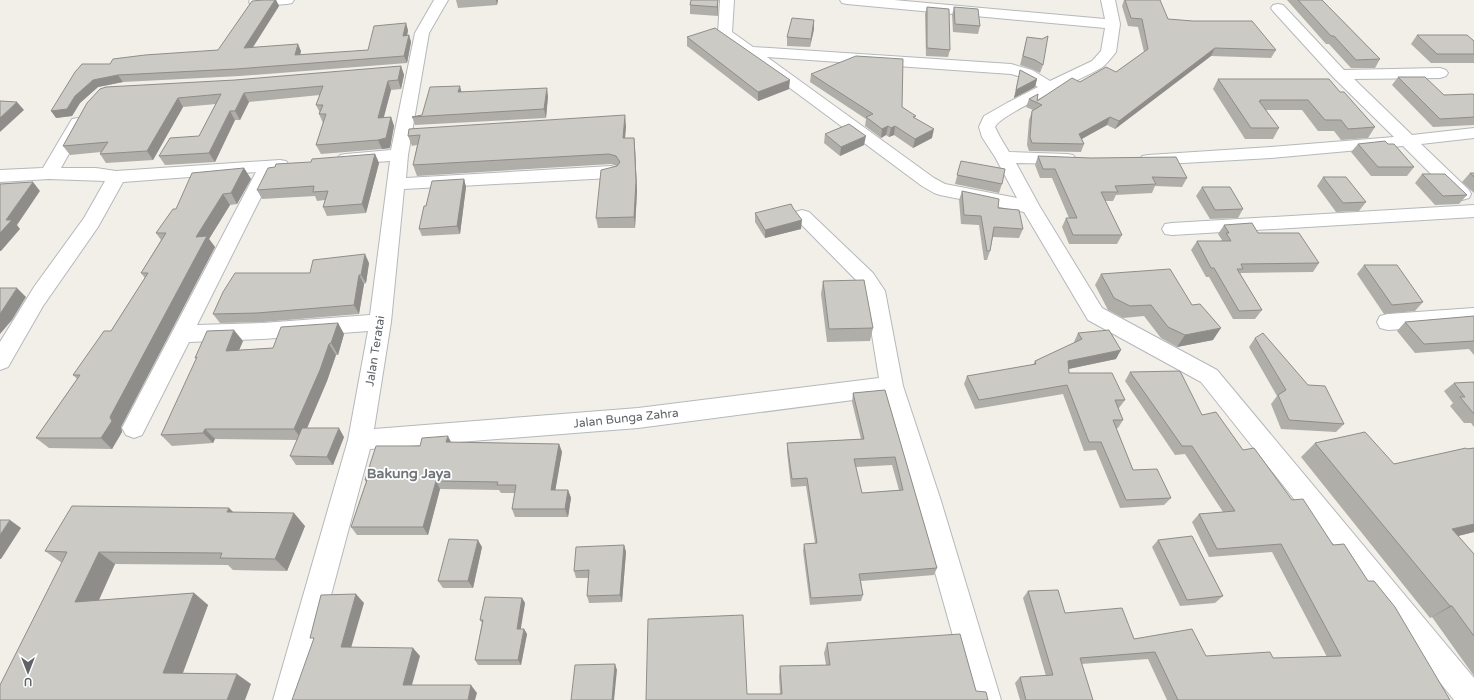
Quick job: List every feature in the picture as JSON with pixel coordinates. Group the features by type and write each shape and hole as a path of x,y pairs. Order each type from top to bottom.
{"street":[{"path":"256,2 287,0"},
{"name":"Jalan Teratai","path":"288,700 360,440 380,322 399,155 411,133 407,68 422,33 441,0"},
{"path":"727,0 725,33 928,182 940,189 1031,207"},
{"path":"848,0 1113,24"},
{"path":"1108,0 1113,24 1108,52 1097,64 990,120 987,127 991,137 1095,314 1210,376 1473,700"},
{"path":"1278,8 1340,75 1474,206"},
{"path":"750,51 1011,68 1022,70 1049,88"},
{"path":"1340,75 1440,74"},
{"path":"50,173 85,111"},
{"path":"1133,160 1234,155 1408,141 1474,133"},
{"path":"330,161 399,155"},
{"path":"1004,158 1080,159"},
{"path":"0,176 50,173 96,174 116,177 299,163"},
{"path":"134,428 268,166"},
{"path":"396,184 611,172"},
{"path":"0,361 41,293 81,237 109,194 116,177"},
{"path":"1172,229 1474,211"},
{"path":"802,216 866,278 875,291 892,386 986,700"},
{"path":"1388,322 1474,316"},
{"path":"182,334 263,331 380,322"},
{"name":"Jalan Bunga Zahra","path":"360,440 638,418 892,386"}],"building":[{"path":"275,0 244,48 298,44 295,55 368,50 374,26 406,23 403,36 409,35 404,56 236,69 118,75 93,80 75,96 67,109 51,111 75,72 82,64 110,64 113,59 145,55 218,50 252,1"},
{"path":"691,0 718,0 717,7 690,5"},
{"path":"1125,0 1160,0 1168,19 1193,21 1252,21 1276,50 1215,48 1119,121 1110,117 1079,134 1084,144 1032,143 1030,137 1032,111 1042,105 1029,99 1038,94 1037,101 1072,78 1080,82 1106,67 1116,72 1148,49 1142,19 1131,18"},
{"path":"1298,0 1322,0 1380,59 1356,60 1334,36 1331,36"},
{"path":"927,7 949,9 950,50 927,48"},
{"path":"954,7 978,9 980,26 955,24"},
{"path":"792,18 814,20 811,39 787,37"},
{"path":"715,28 790,80 758,92 687,37"},
{"path":"1417,35 1467,35 1474,41 1474,54 1437,54"},
{"path":"1048,36 1043,65 1035,60 1023,56 1027,37 1042,39"},
{"path":"856,56 903,59 902,107 916,116 913,117 934,129 915,139 895,126 891,128 888,126 882,129 866,117 873,114 811,74"},
{"path":"401,66 398,80 388,81 378,118 391,117 386,138 378,140 316,145 326,114 319,114 323,105 316,105 323,86 244,93 235,111 230,111 209,153 159,156 170,138 199,136 221,94 178,98 147,151 100,154 108,142 63,146 87,103 100,89 106,87 235,80"},
{"path":"1020,70 1037,79 1016,90"},
{"path":"1398,77 1425,77 1444,95 1473,94 1474,117 1440,119"},
{"path":"1218,79 1329,79 1340,92 1344,92 1375,127 1348,129 1341,120 1325,120 1308,100 1260,100 1261,101 1259,101 1279,128 1251,128"},
{"path":"460,86 458,92 547,88 544,109 412,117 422,115 430,87"},
{"path":"0,101 17,102 0,118"},
{"path":"625,115 623,138 634,138 636,181 634,217 596,218 601,170 617,166 620,162 616,156 609,154 413,165 420,135 408,136 409,129"},
{"path":"849,124 866,136 841,147 825,134"},
{"path":"1385,141 1388,144 1394,144 1414,167 1378,167 1358,144"},
{"path":"375,154 362,204 323,207 328,191 313,192 314,186 257,190 268,168 275,167 276,164 311,162 312,159"},
{"path":"1038,156 1091,158 1176,157 1187,178 1152,177 1156,184 1115,186 1118,192 1101,192 1122,235 1073,235 1066,218 1077,218 1055,169 1043,169"},
{"path":"961,161 1005,169 1002,184 957,175"},
{"path":"244,168 231,193 223,194 196,237 207,236 110,417 112,421 101,438 36,438 80,375 73,375 104,331 111,331 148,273 141,273 166,233 156,233 173,209 176,209 192,173"},
{"path":"1422,174 1445,174 1467,195 1443,196"},
{"path":"1323,177 1346,177 1366,202 1343,203"},
{"path":"464,179 457,226 419,229 432,181"},
{"path":"33,182 6,220 12,220 0,233 0,184"},
{"path":"1202,187 1230,187 1243,209 1215,210"},
{"path":"962,191 999,199 998,208 1019,210 1023,229 994,227 990,251 987,251 981,216 964,215"},
{"path":"791,204 802,220 765,230 755,213"},
{"path":"1252,223 1258,233 1299,233 1319,263 1241,264 1243,269 1237,269 1262,310 1239,311 1214,268 1211,268 1197,241 1231,241 1226,233 1229,233 1224,225"},
{"path":"365,254 361,275 359,275 354,305 257,313 213,314 223,292 235,273 310,273 313,260"},
{"path":"1364,265 1397,265 1423,302 1392,305"},
{"path":"1170,269 1192,305 1200,304 1221,328 1185,335 1168,327 1151,305 1130,306 1114,298 1101,274"},
{"path":"864,280 873,328 829,329 823,281"},
{"path":"0,288 17,288 0,314"},
{"path":"1474,316 1474,341 1424,344 1405,322"},
{"path":"338,323 320,370 294,429 205,429 203,433 161,435 197,357 195,358 207,331 234,330 226,351 273,348 281,327"},
{"path":"1109,330 1121,350 1068,361 1069,373 1112,373 1125,400 1115,400 1123,420 1113,420 1133,470 1157,469 1171,498 1126,500 1101,442 1089,442 1067,385 979,400 967,376 1036,364 1035,361 1082,339 1078,333"},
{"path":"1263,333 1308,385 1325,386 1344,424 1289,420 1278,395 1286,390 1255,338"},
{"path":"1180,371 1202,415 1216,412 1243,450 1254,448 1292,500 1303,499 1333,545 1344,544 1368,581 1374,581 1395,607 1450,700 1178,700 1155,652 1080,658 1093,700 1026,700 1020,677 1053,675 1028,591 1058,590 1065,613 1122,608 1134,639 1192,629 1206,656 1270,652 1273,658 1341,656 1281,544 1217,549 1199,514 1235,511 1192,446 1182,446 1130,372"},
{"path":"1474,382 1474,414 1460,397 1465,397 1454,383"},
{"path":"885,390 937,568 859,574 863,595 811,598 804,544 817,543 807,478 792,479 787,443 864,439 853,393","holes":["895,457 903,490 862,493 854,459"]},
{"path":"302,428 339,428 327,457 290,456"},
{"path":"1365,432 1394,464 1466,448 1474,448 1474,524 1452,529 1474,554 1474,636 1452,606 1450,606 1315,443"},
{"path":"448,436 446,442 559,444 551,490 568,490 565,509 512,509 516,485 497,485 498,482 436,481 423,527 351,527 367,480 365,480 376,446 420,446 422,438"},
{"path":"72,506 229,508 227,512 294,513 275,559 220,558 222,553 99,552 75,602 194,593 163,673 237,674 227,700 0,700 0,685 67,552 45,551"},
{"path":"0,520 10,520 0,535"},
{"path":"1192,536 1223,596 1187,600 1158,540"},
{"path":"449,539 478,540 468,581 438,581"},
{"path":"624,545 620,595 587,596 589,570 574,571 576,547"},
{"path":"356,594 341,647 413,648 403,685 471,685 468,700 292,700 314,638 310,638 321,595"},
{"path":"485,597 522,598 517,629 524,629 518,660 475,660 483,620 480,620"},
{"path":"743,615 747,694 782,694 780,666 830,665 827,643 960,634 976,691 986,692 988,700 646,700 648,619"},
{"path":"615,664 612,700 571,700 575,665"}],"district":[{"name":"Bakung Jaya","path":"409,473"}]}
